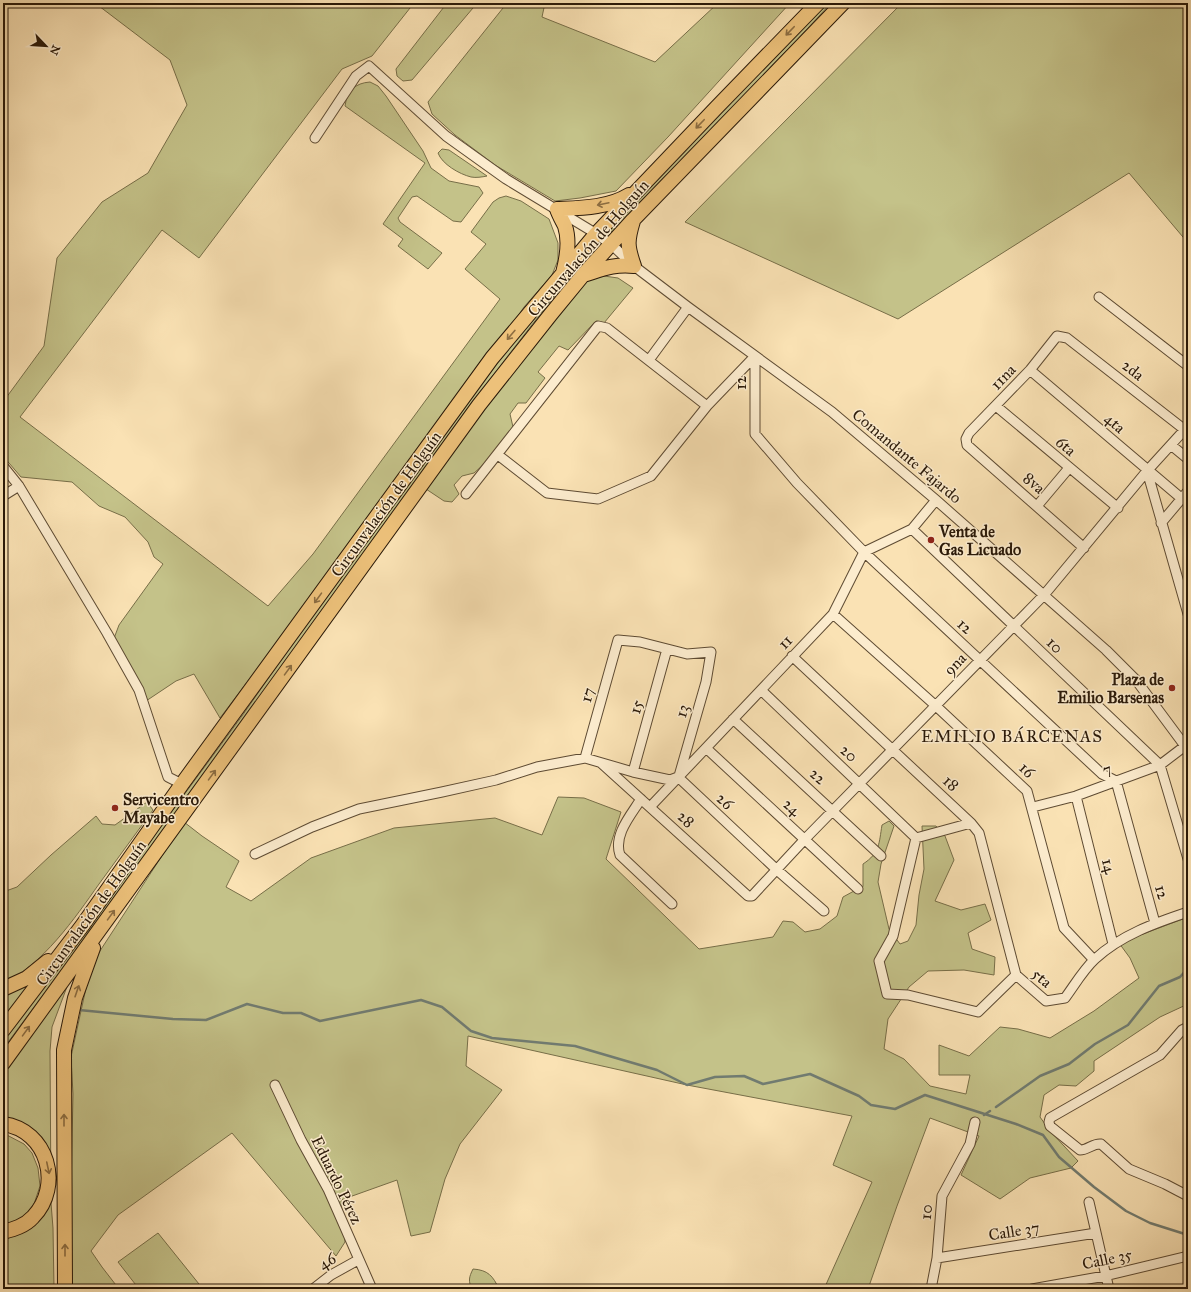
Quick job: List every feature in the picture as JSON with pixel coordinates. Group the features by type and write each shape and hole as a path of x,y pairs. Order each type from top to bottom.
{"highway":[{"name":"Circunvalación de Holguín","path":"3,1030 82,926 182,784 492,358 596,234 818,3"},
{"name":"Circunvalación de Holguín","path":"3,1063 478,405 583,275 611,244 843,3"},
{"path":"562,274 567,258 567,242 565,227 556,209 599,205 622,200 638,189"},
{"path":"583,275 609,266 634,266 629,250 628,237 633,220"},
{"path":"3,989 27,978 49,960 82,926"},
{"path":"65,1289 64,1050 75,998 99,932"},
{"path":"3,1124 21,1130 34,1140 44,1154 49,1170 49,1187 44,1203 33,1218 17,1229 3,1232"}],"street":[{"name":"Comandante Fajardo","path":"315,138 356,76 370,66 446,136 506,179 595,232 611,244 634,266 832,412 936,500 1106,650 1136,680 1186,746"},
{"path":"1099,297 1187,365"},
{"path":"649,360 688,307"},
{"path":"466,494 598,326 607,328 707,406"},
{"name":"11na","path":"966,439 969,433 1030,370 1057,336 1062,336"},
{"name":"2da","path":"1062,336 1067,338 1186,428"},
{"path":"498,455 547,493 598,499 650,476 707,406 755,356"},
{"name":"12","path":"755,356 755,434 798,483 864,552 1102,774 1116,781 1156,923"},
{"name":"4ta","path":"1030,370 1147,471 1181,498"},
{"name":"6ta","path":"996,406 1118,508"},
{"name":"9na","path":"750,897 1044,595 1118,508 1147,471 1186,428"},
{"name":"8va","path":"966,439 967,445 1084,548"},
{"path":"1171,445 1188,459"},
{"path":"3,466 19,486 107,633 139,690 168,777 182,784"},
{"path":"1037,506 1069,468"},
{"path":"1147,471 1161,523 1185,589 1188,614"},
{"path":"3,496 19,486"},
{"path":"1161,523 1188,491"},
{"path":"864,552 912,529 936,500"},
{"name":"10","path":"912,529 1160,765"},
{"name":"11","path":"650,807 833,614 864,552"},
{"name":"16","path":"833,614 936,706 1027,791 1033,807 1064,928 1094,960"},
{"name":"17","path":"585,758 618,640 640,642 667,650"},
{"name":"13","path":"667,650 687,654 711,652 706,682 678,777"},
{"name":"15","path":"633,772 667,650"},
{"name":"18","path":"792,656 893,749 971,823 979,833 1016,975"},
{"name":"20","path":"761,690 916,838"},
{"name":"22","path":"733,719 881,856"},
{"name":"7","path":"1033,807 1076,796 1160,765 1186,746"},
{"name":"24","path":"706,748 858,889"},
{"path":"255,854 312,827 359,810 496,780 537,768 585,758 633,772 670,780 678,777"},
{"name":"28","path":"601,763 750,897"},
{"path":"1160,765 1188,859"},
{"name":"26","path":"678,777 777,870 824,911"},
{"name":"14","path":"1076,796 1113,944"},
{"path":"641,799 625,824 618,848 620,855 672,904"},
{"path":"916,838 971,823"},
{"name":"5ta","path":"916,838 894,936 879,961 887,994 908,995 978,1012 1016,975 1046,1001 1065,998 1094,960 1113,944 1156,923 1188,912"},
{"path":"1188,1027 1182,1030 1160,1055 1050,1118 1049,1122 1050,1126 1080,1150 1101,1144 1129,1169 1165,1184 1188,1196"},
{"name":"Eduardo Pérez","path":"275,1085 301,1140 328,1189 372,1289"},
{"name":"10","path":"931,1289 937,1258 942,1196 970,1144 975,1122"},
{"path":"1089,1202 1109,1289"},
{"name":"Calle 37","path":"937,1258 1096,1233"},
{"name":"Calle 35","path":"1032,1289 1105,1276 1188,1256"},
{"name":"46","path":"313,1289 331,1275 358,1260"}],"shaded area":[{"path":"95,3 414,3 372,56 342,69 199,258 162,230 20,417 268,606 313,554 500,299 465,269 486,244 471,232 493,202 506,196 521,201 549,219 558,243 558,260 552,275 524,307 506,334 331,571 220,718 194,674 176,681 146,701 113,641 119,625 163,564 154,557 148,542 125,517 99,506 72,482 21,477 3,456 3,402 44,346 57,258 102,202 148,173 187,105 170,60"},
{"path":"447,3 468,3 473,8 412,80 403,81 397,76 396,69"},
{"path":"507,3 545,3 542,17 655,62 718,3 790,3 668,137 616,191 555,201 495,165 455,135 432,114 428,102"},
{"path":"826,3 831,3 613,231 608,233 608,228"},
{"path":"902,3 1188,3 1188,243 1129,173 898,319 685,222"},
{"path":"370,82 378,86 386,96 423,151 431,168 449,181 479,187 483,193 461,222 453,221 417,196 412,197 398,218 400,222 442,253 428,269 398,246 403,239 383,224 425,163 345,106 350,92 356,86"},
{"path":"442,149 449,150 487,176 471,177 456,171 447,165 440,157 438,153"},
{"path":"595,244 597,246 532,324 466,411 146,854 3,1049 3,1041 242,716 332,587 503,355"},
{"path":"604,276 618,278 633,288 604,323 596,321 568,350 559,346 538,372 545,378 526,403 518,403 510,414 513,427 483,465 474,473 462,476 454,485 459,494 452,502 444,501 423,487 547,324 588,280"},
{"path":"558,797 584,798 621,812 606,859 699,949 773,937 783,921 793,922 805,932 820,929 837,916 843,897 854,891 861,892 863,886 863,864 876,852 882,825 889,821 894,826 881,864 878,882 889,929 900,944 908,941 916,925 919,895 924,869 922,826 936,826 945,836 954,860 935,901 961,910 985,904 991,920 968,933 972,949 995,957 994,975 964,970 928,971 909,987 888,1019 884,1049 904,1059 930,1086 966,1094 970,1075 939,1075 939,1045 969,1056 1000,1027 1018,1029 1050,1038 1094,1011 1139,978 1130,958 1119,943 1188,917 1188,1004 1160,1017 1094,1061 1094,1071 1076,1086 1059,1085 1044,1095 1040,1117 1050,1131 1078,1161 1071,1168 1030,1178 1000,1199 961,1175 979,1136 930,1118 868,1289 824,1289 872,1182 833,1165 852,1116 687,1085 468,1036 466,1066 502,1090 460,1144 445,1179 430,1232 411,1236 397,1180 341,1200 345,1242 336,1256 232,1133 118,1215 91,1251 119,1289 69,1289 73,1094 71,1057 86,988 96,957 184,822 239,861 226,887 251,901 311,858 394,828 495,818 542,835"},
{"path":"147,802 153,810 57,940 31,965 3,983 3,892 17,887 96,816 102,824 115,825"},
{"path":"42,973 3,1024 3,995"},
{"path":"68,984 52,1027 50,1051 51,1203 54,1289 4,1289 3,1238 38,1217 45,1153 3,1123 3,1069"},
{"path":"3,1133 24,1144 32,1153 38,1168 40,1186 34,1204 25,1217 3,1229"},
{"path":"158,1233 203,1289 139,1289 118,1262"},
{"path":"473,1269 489,1274 499,1289 472,1289 470,1279"}],"waterway":[{"path":"996,1107 1040,1076 1069,1064 1095,1044 1128,1025 1159,986 1180,977 1188,968"},
{"path":"79,1010 173,1019 206,1020 247,1004 283,1013 301,1013 320,1021 421,1000 442,1007 471,1031 492,1038 575,1046 657,1070 687,1085 715,1077 744,1076 763,1084 810,1074 859,1096 871,1105 895,1109 925,1095 1016,1124 1043,1135 1059,1157 1094,1187 1126,1211 1150,1223 1188,1235"},
{"path":"984,1115 990,1111"}],"place":[{"name":"Venta de Gas Licuado","path":"931,540"},
{"name":"Plaza de Emilio Barsenas","path":"1172,688"},
{"name":"Servicentro Mayabe","path":"115,808"}],"district":[{"name":"EMILIO BÁRCENAS","path":"1012,736"}]}
